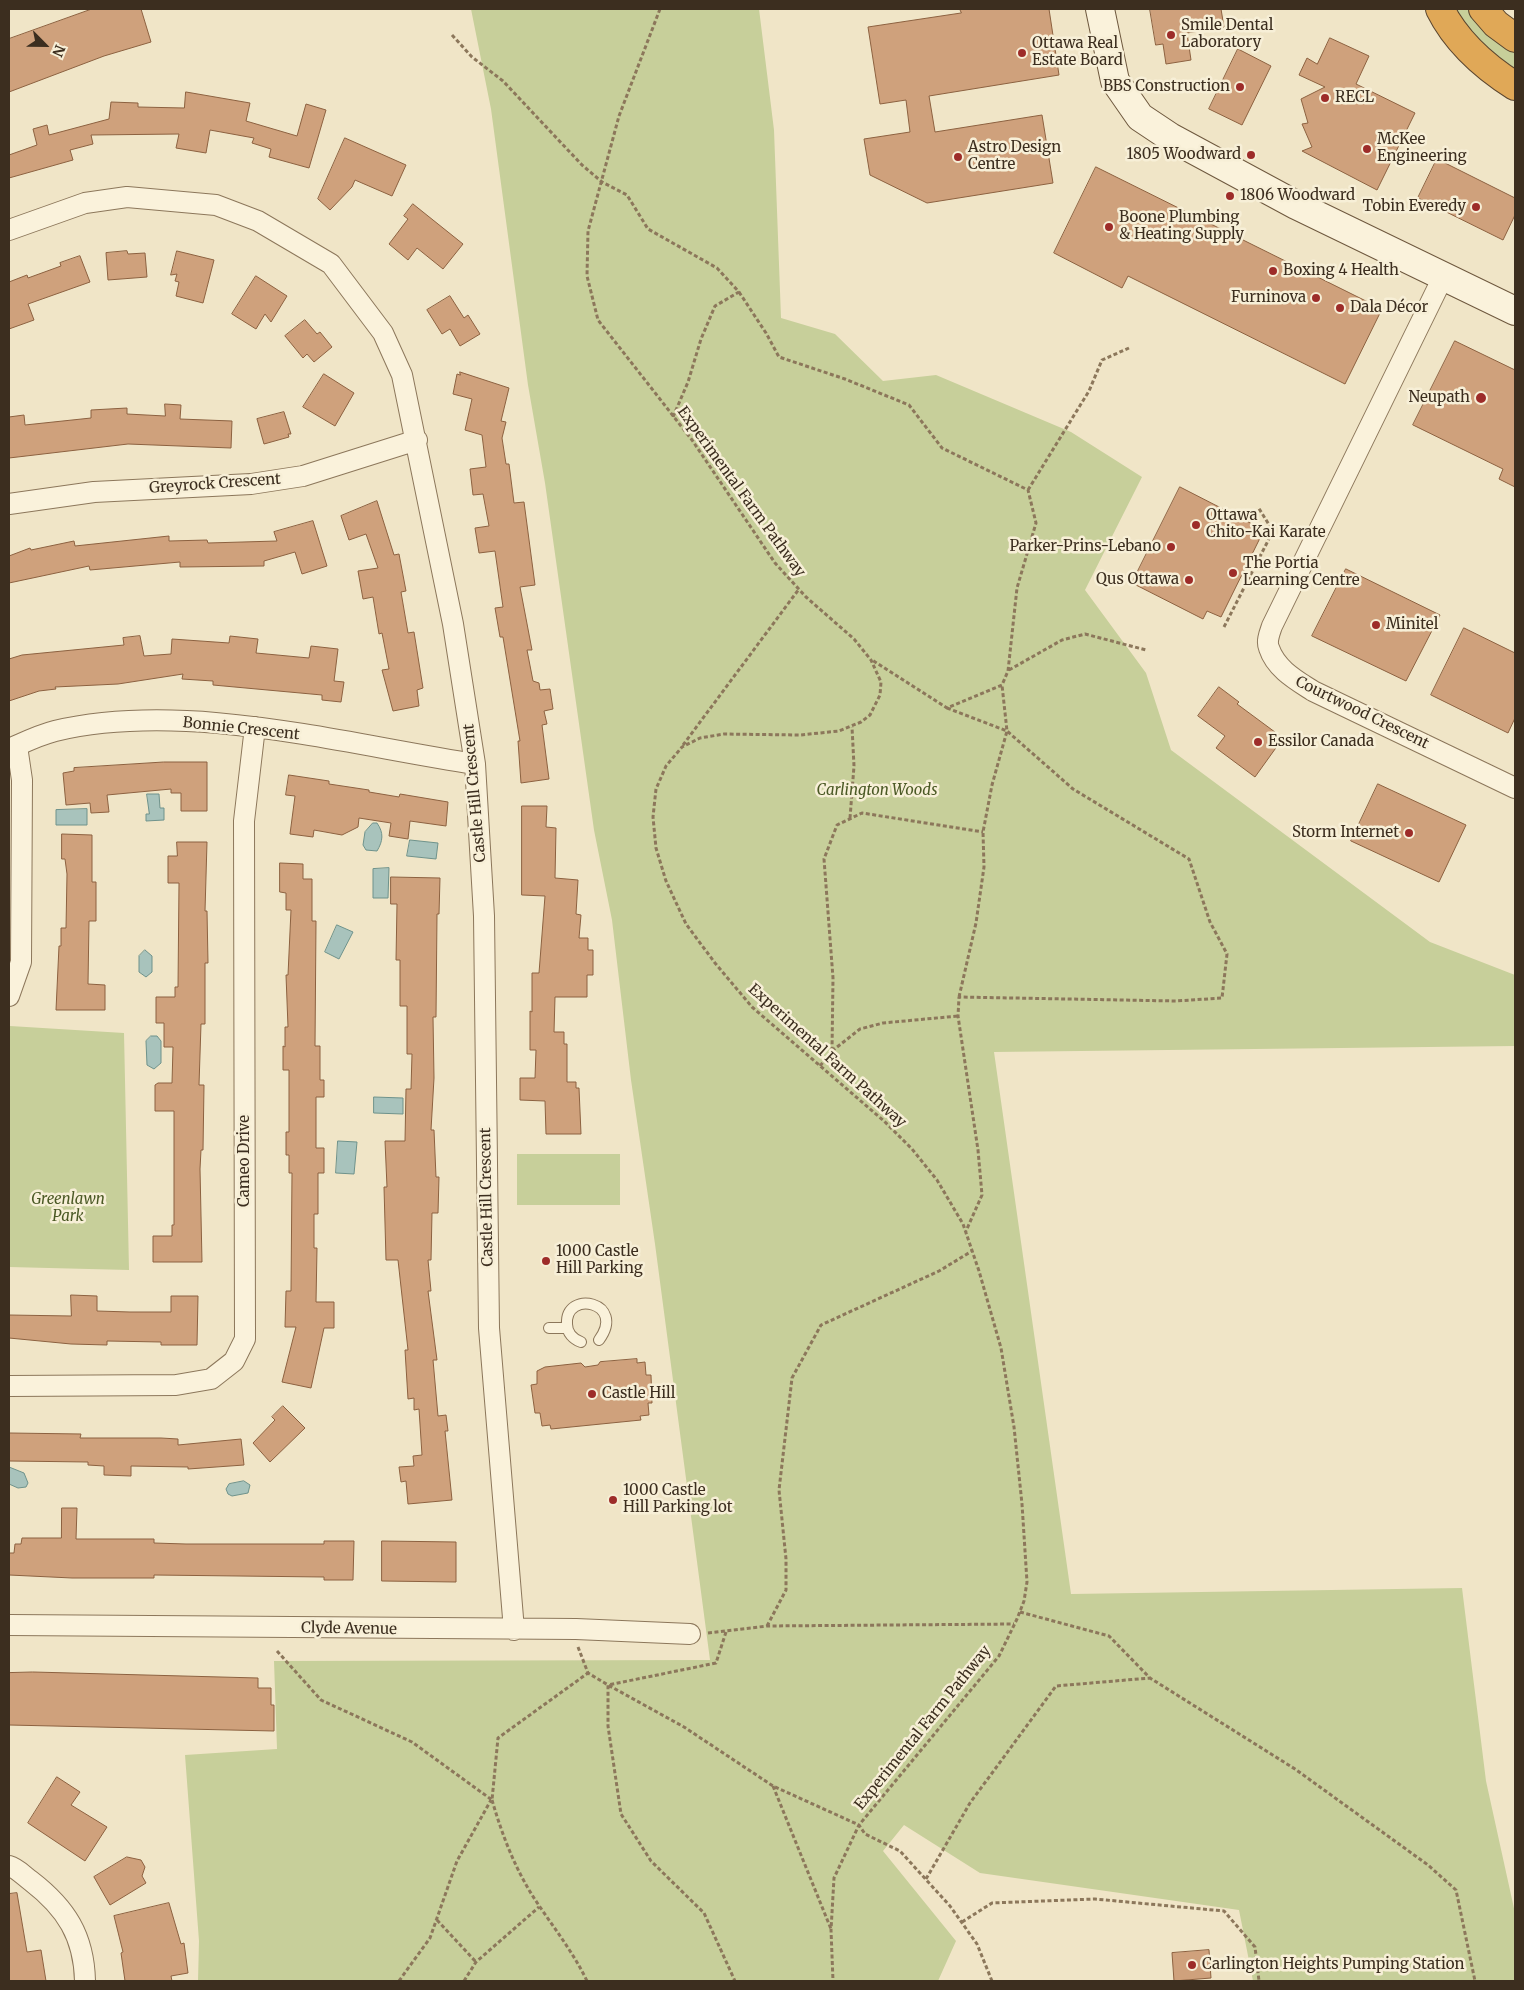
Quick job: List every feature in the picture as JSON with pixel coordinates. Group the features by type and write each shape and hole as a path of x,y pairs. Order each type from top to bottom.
{"highway":[{"path":"1440,9 1444,18 1481,62 1515,86"},
{"path":"1482,9 1496,24 1515,38"}],"street":[{"path":"1100,9 1115,80 1140,117 1170,137 1296,204 1515,311"},
{"name":"Castle Hill Crescent","path":"9,230 85,203 127,197 216,205 258,220 331,264 384,333 402,375 417,440 453,624 475,764 484,916 489,1328 514,1630"},
{"name":"Courtwood Crescent","path":"1444,275 1272,626 1268,640 1269,648 1288,676 1313,691 1515,788"},
{"name":"Greyrock Crescent","path":"9,504 94,492 251,484 303,476 417,440"},
{"name":"Bonnie Crescent","path":"13,748 54,732 141,720 255,727 475,764"},
{"name":"Cameo Drive","path":"9,1386 176,1385 211,1379 234,1361 246,1338 244,821 255,727"},
{"path":"9,996 21,962 22,780 13,748"},
{"name":"Clyde Avenue","path":"9,1625 576,1629 690,1634"},
{"path":"9,1866 38,1886 61,1908 77,1934 84,1961 85,1981"}],"lane":[{"path":"580,1342 572,1337 567,1328 567,1318 574,1307 587,1303 593,1304 604,1312 606,1318 605,1331 599,1340"},
{"path":"549,1328 567,1328"}],"path":[{"name":"Experimental Farm Pathway","path":"660,9 619,116 588,231 587,276 598,320 692,440 775,563 799,589 854,639 871,660 881,682 880,695 870,715 852,727 840,731 800,735 724,734 700,738 682,747 666,766 656,789 653,818 656,848 666,881 686,924 752,1008 884,1120 912,1149 937,1180 965,1231 1001,1348 1014,1427 1022,1504 1026,1582 1020,1612 999,1656 859,1825 834,1878 831,1930 833,1981"},
{"path":"452,35 472,57 503,81 582,165 602,182 627,195 648,229 717,268 739,292 766,333 779,357 846,379 909,405 942,448 1028,490"},
{"path":"673,417 688,382 701,339 715,306 739,292"},
{"path":"965,1231 982,1195 978,1150 958,1016 959,997 976,923 984,867 983,832 992,786 1008,730 1002,685 1008,671 1017,588 1036,523 1028,490 1089,391 1102,360 1129,348"},
{"path":"1224,628 1273,531 1258,507"},
{"path":"682,747 714,707 799,589"},
{"path":"1008,671 1062,640 1085,634 1146,650"},
{"path":"871,660 947,708 1008,730 1073,789 1189,859 1210,922 1227,954 1222,998 1176,1001 959,997"},
{"path":"947,708 1002,685"},
{"path":"850,819 854,766 852,727"},
{"path":"832,1052 833,978 824,859 837,824 862,813 983,832"},
{"path":"820,1066 832,1052 860,1029 884,1022 958,1016"},
{"path":"767,1626 786,1590 786,1559 779,1490 792,1378 808,1347 821,1325 939,1272 972,1251"},
{"path":"1020,1612 1109,1636 1150,1678 1295,1769 1428,1865 1456,1890 1475,1981"},
{"path":"690,1634 726,1632 767,1626 1014,1624"},
{"path":"576,1629 578,1652 588,1673 684,1727 773,1786 859,1825 865,1834 900,1851 962,1922 977,1944 992,1981"},
{"path":"608,1685 716,1663 726,1632"},
{"path":"277,1651 321,1700 412,1742 492,1800"},
{"path":"587,1981 575,1956 539,1907 505,1844 492,1800 498,1738 588,1673"},
{"path":"926,1879 970,1803 1056,1686 1150,1678"},
{"path":"608,1685 608,1726 622,1814 651,1861 704,1912 735,1981"},
{"path":"773,1786 831,1930"},
{"path":"399,1981 430,1938 457,1861 492,1800"},
{"path":"962,1922 992,1903 1094,1899 1224,1911 1255,1946 1259,1981"},
{"path":"464,1981 476,1962 539,1907"},
{"path":"437,1920 476,1962"}],"green space":[{"name":"Carlington Woods","path":"471,9 759,9 774,130 781,318 835,334 883,381 936,375 1071,432 1142,477 1085,590 1146,673 1171,750 1430,942 1515,975 1515,1046 994,1052 1071,1594 1462,1588 1486,1781 1515,1913 1515,1981 1253,1981 1239,1910 980,1873 904,1825 883,1851 956,1941 938,1981 198,1981 199,1941 185,1755 277,1749 274,1661 710,1660 655,1244 631,1080 612,920 594,830 545,483 528,385 491,109"},
{"path":"1450,9 1472,9 1515,51 1515,73 1486,48"},
{"name":"Greenlawn Park","path":"10,1026 124,1033 129,1270 9,1267"},
{"path":"517,1154 620,1154 620,1205 517,1205"}],"water":[{"path":"147,794 159,794 160,808 164,808 164,820 146,821 146,814 149,814"},
{"path":"87,809 87,825 56,825 56,810"},
{"path":"373,823 377,823 382,834 381,844 377,851 366,850 363,845 365,832"},
{"path":"410,840 438,843 436,859 407,856"},
{"path":"389,868 388,898 373,898 373,869"},
{"path":"337,925 353,932 339,959 325,952"},
{"path":"145,950 152,956 152,972 146,977 139,972 139,956"},
{"path":"151,1036 157,1036 161,1041 161,1063 154,1069 147,1065 146,1041"},
{"path":"374,1097 403,1098 403,1114 374,1113"},
{"path":"338,1141 357,1142 354,1174 336,1173"},
{"path":"9,1467 24,1473 28,1483 26,1487 18,1488 9,1484"},
{"path":"244,1481 250,1485 248,1493 232,1496 228,1494 226,1489 229,1484"}],"building":[{"path":"92,9 141,9 151,42 104,56 9,92 9,39"},
{"path":"960,9 1049,9 1059,75 929,96 935,132 1042,115 1053,183 927,203 870,175 864,139 910,132 906,100 880,104 868,27 961,13"},
{"name":"Smile Dental Laboratory","path":"1150,9 1221,9 1224,27 1187,33 1191,60 1166,64 1163,44 1156,45"},
{"path":"1330,38 1369,56 1356,84 1415,113 1377,190 1302,151 1312,147 1302,124 1308,123 1301,99 1325,87 1299,75 1307,58 1317,64"},
{"name":"BBS Construction","path":"1238,49 1271,66 1242,125 1209,109"},
{"path":"186,92 250,103 246,121 297,136 306,104 326,110 309,168 269,157 271,149 252,143 254,138 210,130 206,153 176,148 179,134 91,135 93,144 70,150 73,160 9,178 9,155 37,145 33,129 47,125 49,135 109,119 111,102 138,103 138,107 184,108"},
{"path":"345,138 406,165 392,196 355,180 352,187 330,210 318,199"},
{"name":"Tobin Everedy","path":"1437,159 1515,198 1515,215 1503,240 1418,198"},
{"path":"1096,167 1382,309 1345,384 1128,276 1122,288 1054,253"},
{"path":"413,204 463,244 443,269 417,248 408,260 389,244 408,219 404,216"},
{"path":"127,251 128,254 145,253 147,277 108,280 106,253"},
{"path":"177,251 214,260 203,303 176,296 179,282 175,281 177,274 171,275"},
{"path":"80,256 90,282 28,304 34,320 9,329 9,282 27,275 28,278 61,266 60,263"},
{"path":"256,276 287,296 271,322 265,314 256,329 232,314"},
{"path":"450,296 464,318 468,315 480,334 460,346 450,329 442,334 427,310"},
{"path":"305,320 317,334 320,332 332,347 314,362 307,354 303,358 285,336"},
{"path":"1455,341 1515,370 1515,487 1499,479 1503,469 1413,425"},
{"path":"460,372 509,388 501,421 506,422 502,438 506,464 509,464 514,503 524,502 535,585 520,587 532,650 527,650 533,681 539,683 540,690 550,689 553,709 544,711 547,724 542,725 549,779 521,783 518,741 520,741 503,637 500,637 495,608 503,607 495,551 479,553 475,528 489,526 483,494 473,495 470,469 486,467 482,435 465,430 472,399 453,394 457,374 460,375"},
{"path":"324,374 354,393 335,426 303,407"},
{"path":"165,404 181,405 180,419 232,421 231,448 128,444 9,458 9,417 24,415 25,425 91,418 91,410 127,408 127,414 165,416"},
{"path":"284,412 291,434 288,434 289,437 264,444 257,419"},
{"path":"1180,487 1264,530 1221,617 1207,611 1203,619 1132,583"},
{"path":"377,501 394,555 399,554 406,591 401,592 408,633 414,632 423,688 417,690 419,706 393,711 382,670 389,669 382,633 379,634 373,597 363,599 358,571 378,568 366,534 349,540 341,516"},
{"path":"313,521 327,566 302,574 295,552 264,561 264,566 180,567 180,562 90,570 89,566 9,583 9,556 30,548 31,550 74,541 75,546 169,536 169,541 207,540 208,543 277,541 274,532"},
{"name":"Minitel","path":"1346,569 1440,615 1406,681 1312,636"},
{"path":"1464,628 1515,653 1515,718 1508,733 1431,695"},
{"path":"140,636 144,656 171,654 172,639 229,643 230,636 258,639 256,653 309,658 311,646 338,649 334,681 344,682 341,702 322,700 322,695 213,685 213,681 182,679 183,674 118,684 55,687 56,689 39,691 9,701 9,659 22,655 124,645 123,638"},
{"path":"1219,687 1239,702 1237,704 1283,738 1255,777 1216,748 1225,736 1198,716"},
{"path":"164,762 207,762 207,811 181,811 181,793 171,793 171,789 107,795 109,812 91,813 90,803 66,805 63,773 74,771 74,768"},
{"path":"289,775 329,781 329,784 369,790 369,792 399,797 400,794 448,802 446,826 410,821 408,839 389,836 391,823 359,818 358,827 342,835 314,830 313,837 290,834 295,796 286,795"},
{"name":"Storm Internet","path":"1378,784 1466,825 1439,882 1351,841"},
{"path":"522,806 547,806 546,827 556,828 555,878 578,880 576,914 581,915 579,938 588,938 588,950 593,950 593,975 587,975 587,997 555,997 554,1032 564,1032 564,1044 567,1044 567,1082 576,1082 576,1088 579,1088 581,1134 546,1134 545,1101 520,1100 520,1078 535,1078 536,1050 530,1050 532,973 539,973 545,896 522,895"},
{"path":"62,834 92,835 92,882 96,882 96,921 89,921 88,984 105,985 105,1010 56,1010 61,928 66,928 67,874 65,859 62,859"},
{"path":"177,842 207,842 205,911 207,911 208,963 205,963 205,1024 201,1024 199,1085 204,1085 203,1150 201,1150 200,1169 202,1262 153,1262 153,1236 172,1236 172,1225 174,1225 174,1111 155,1111 155,1085 158,1083 172,1083 173,1047 164,1047 164,1023 156,1023 156,997 175,997 175,987 178,987 179,883 168,883 168,856 177,856"},
{"path":"280,863 303,864 303,879 312,879 312,921 316,921 315,1046 320,1046 320,1080 324,1080 324,1097 316,1097 316,1148 324,1148 324,1173 318,1173 318,1214 314,1214 314,1248 317,1248 316,1302 334,1302 334,1328 324,1328 311,1388 282,1382 296,1327 285,1327 286,1291 291,1291 292,1173 289,1173 289,1155 286,1155 286,1132 289,1132 289,1070 283,1070 283,1046 285,1047 285,1027 288,1027 286,975 288,975 291,910 286,910 286,893 280,892"},
{"path":"391,877 440,878 439,914 437,914 436,1017 433,1017 434,1078 431,1130 434,1130 436,1177 439,1177 438,1213 432,1213 431,1260 428,1260 431,1291 428,1291 437,1360 433,1360 438,1416 446,1415 448,1431 445,1431 452,1500 408,1504 406,1481 401,1482 399,1467 414,1466 413,1456 422,1455 419,1409 414,1410 414,1398 408,1399 405,1350 408,1350 398,1260 386,1260 384,1187 387,1187 385,1141 405,1141 406,1089 411,1089 412,1054 407,1054 407,1006 400,1006 400,960 396,960 397,904 391,904"},
{"path":"71,1295 97,1296 97,1311 130,1312 171,1312 171,1296 198,1296 197,1345 161,1345 161,1342 107,1341 107,1345 71,1344 9,1338 9,1315 71,1316"},
{"name":"Castle Hill","path":"637,1359 637,1363 645,1362 646,1375 651,1375 652,1403 648,1403 649,1415 640,1416 641,1420 551,1429 550,1425 542,1426 540,1413 535,1413 531,1385 537,1384 537,1371 545,1367 581,1363 585,1367 598,1365 600,1362"},
{"path":"283,1406 305,1428 270,1462 253,1443 275,1420 272,1417"},
{"path":"9,1433 81,1434 80,1438 178,1439 178,1445 241,1439 244,1465 188,1469 188,1467 131,1466 131,1476 104,1475 104,1466 88,1465 88,1462 9,1461"},
{"path":"62,1508 77,1508 76,1539 154,1539 154,1543 186,1544 324,1544 324,1541 354,1541 353,1580 324,1580 324,1577 154,1575 154,1578 72,1578 9,1575 9,1553 14,1553 15,1544 21,1544 22,1538 61,1538"},
{"path":"382,1541 456,1542 456,1582 382,1581"},
{"path":"9,1673 258,1678 258,1688 271,1688 271,1705 274,1705 274,1731 9,1725"},
{"path":"57,1777 80,1792 71,1805 107,1827 85,1861 28,1823"},
{"path":"127,1857 141,1860 145,1867 142,1876 146,1883 110,1905 94,1877"},
{"path":"17,1893 27,1952 41,1950 46,1981 9,1981 9,1894"},
{"path":"169,1903 181,1944 184,1943 188,1973 171,1976 172,1981 125,1981 121,1953 123,1952 114,1916"},
{"name":"Carlington Heights Pumping Station","path":"1209,1950 1211,1978 1174,1981 1172,1953"}],"place":[{"name":"Smile Dental Laboratory","path":"1171,35"},
{"name":"Ottawa Real Estate Board","path":"1022,53"},
{"name":"BBS Construction","path":"1240,87"},
{"name":"RECL","path":"1325,98"},
{"name":"McKee Engineering","path":"1367,149"},
{"name":"1805 Woodward","path":"1251,155"},
{"name":"Astro Design Centre","path":"958,157"},
{"name":"1806 Woodward","path":"1230,196"},
{"name":"Tobin Everedy","path":"1476,207"},
{"name":"Boone Plumbing & Heating Supply","path":"1109,227"},
{"name":"Boxing 4 Health","path":"1273,271"},
{"name":"Furninova","path":"1316,298"},
{"name":"Dala Décor","path":"1340,308"},
{"name":"Neupath","path":"1481,398"},
{"name":"Ottawa Chito-Kai Karate","path":"1196,525"},
{"name":"Parker-Prins-Lebano","path":"1171,547"},
{"name":"The Portia Learning Centre","path":"1233,573"},
{"name":"Qus Ottawa","path":"1189,580"},
{"name":"Minitel","path":"1376,625"},
{"name":"Essilor Canada","path":"1258,742"},
{"name":"Storm Internet","path":"1409,833"},
{"name":"1000 Castle Hill Parking","path":"546,1261"},
{"name":"Castle Hill","path":"592,1394"},
{"name":"1000 Castle Hill Parking lot","path":"613,1500"},
{"name":"Carlington Heights Pumping Station","path":"1192,1965"}]}
